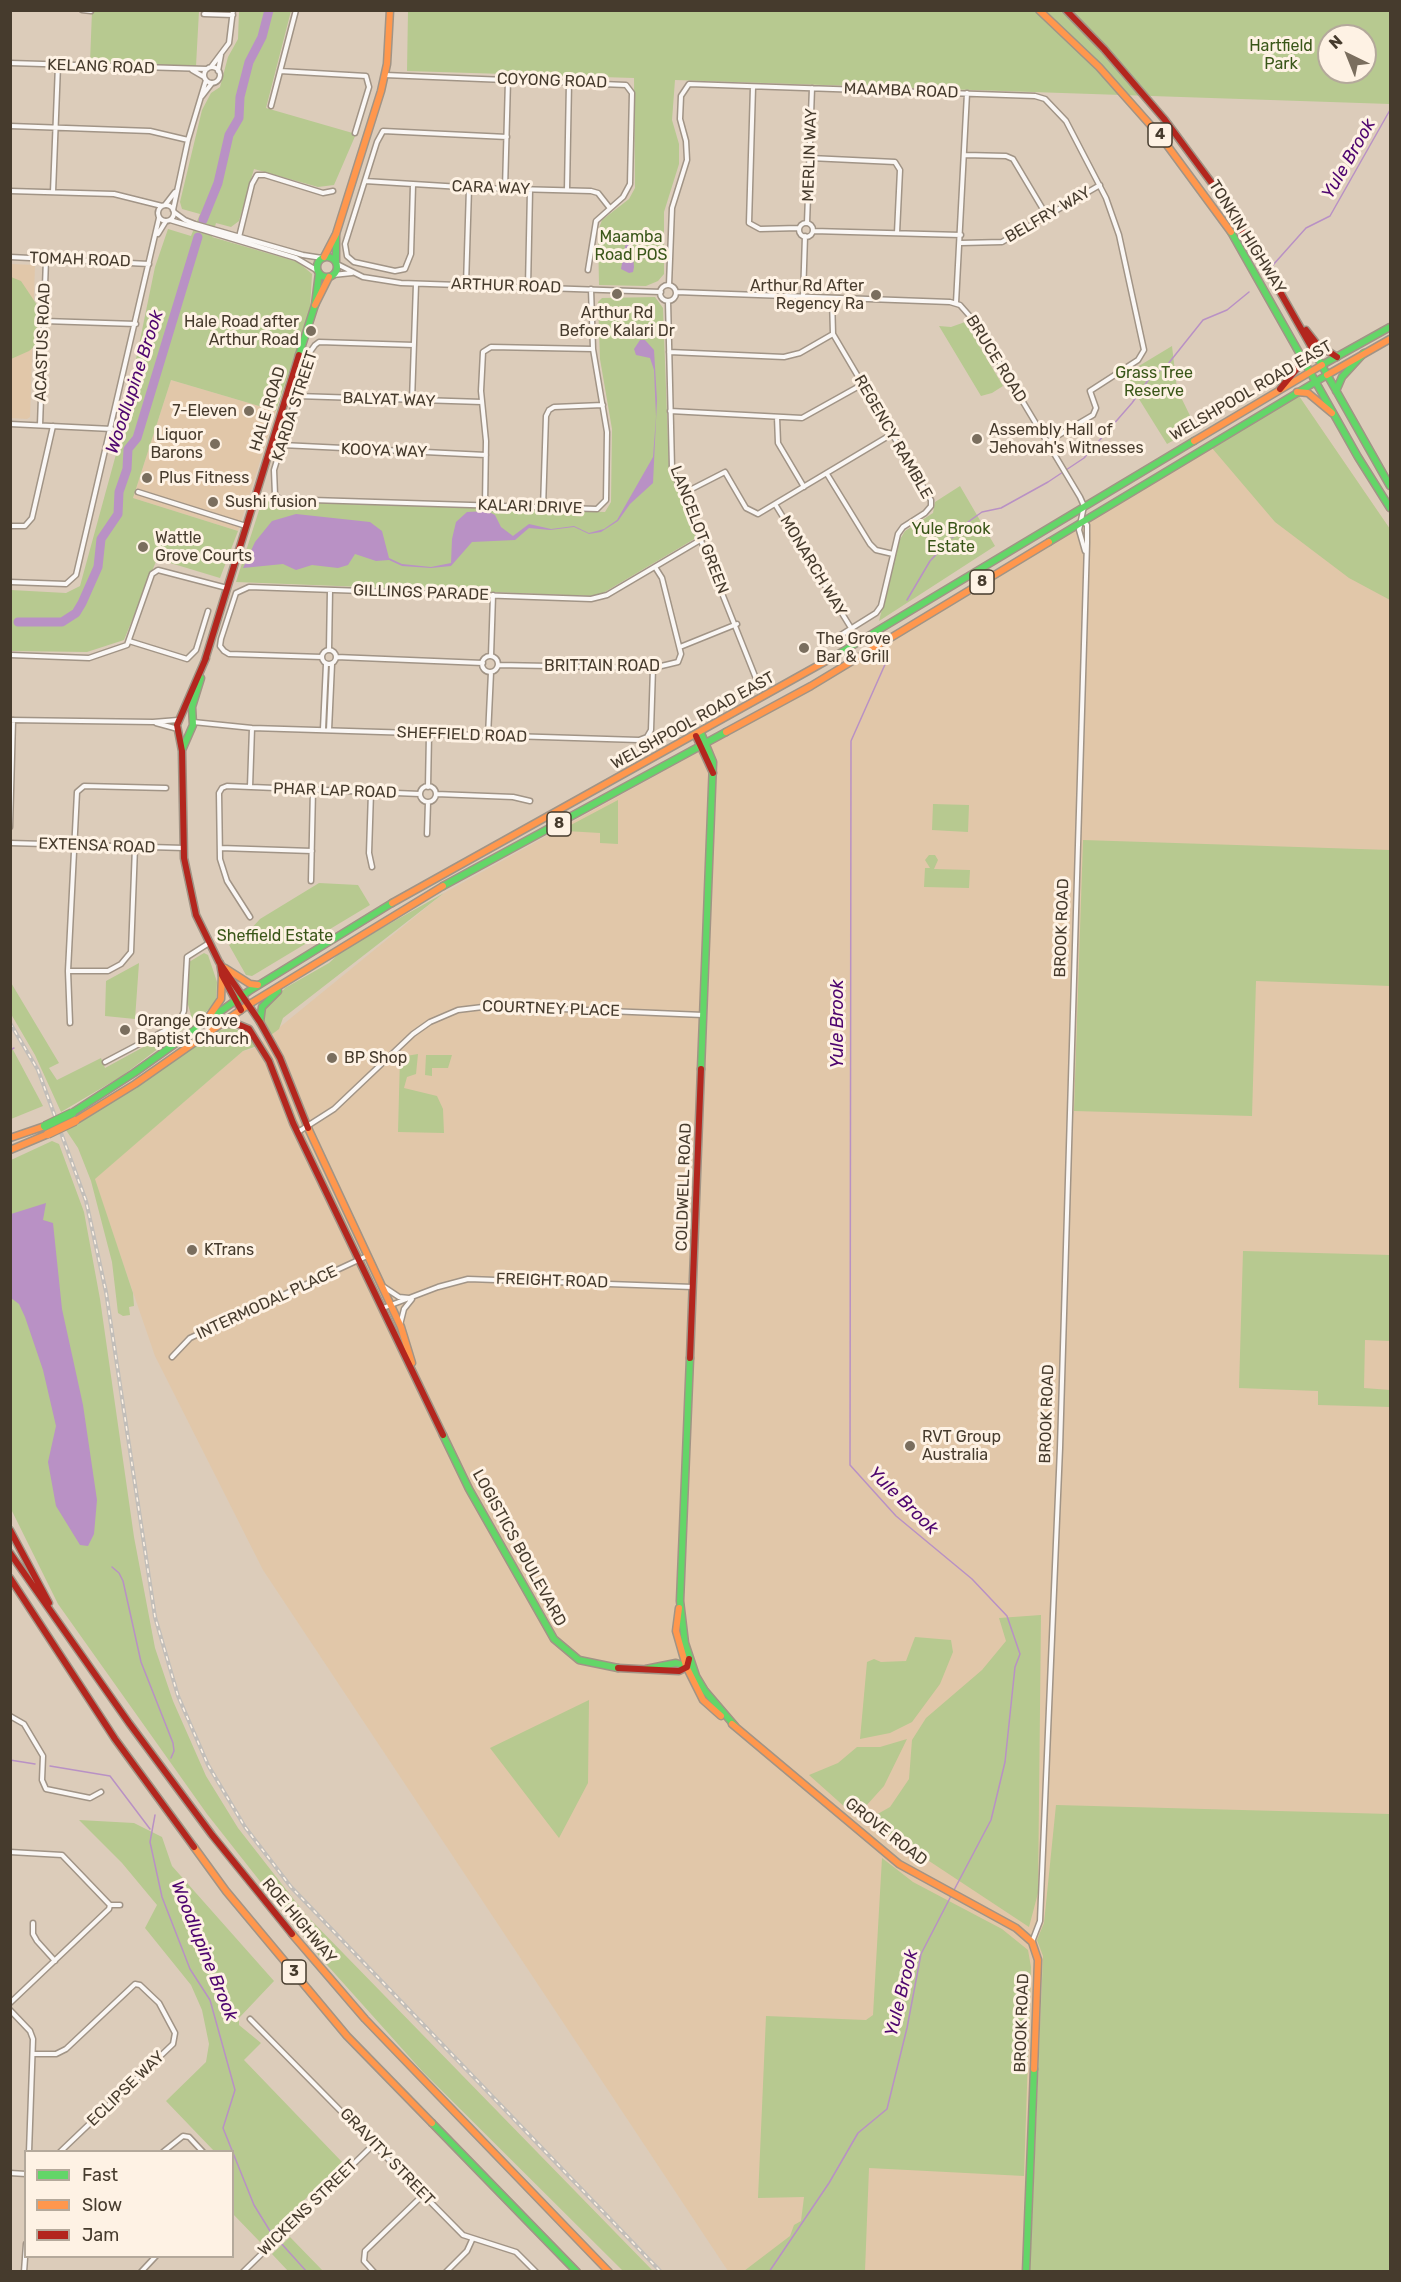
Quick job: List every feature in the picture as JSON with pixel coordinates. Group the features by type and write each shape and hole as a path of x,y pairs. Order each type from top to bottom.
{"main road":[{"path":"336,234 337,263 331,276 318,272 318,262 336,234 385,75 390,10"},
{"name":"TONKIN HIGHWAY","path":"1039,10 1099,67 1161,137 1194,179 1250,261 1358,457 1390,508"},
{"name":"TONKIN HIGHWAY","path":"1066,10 1104,49 1186,148 1251,244 1390,486"},
{"path":"323,257 331,257 337,263"},
{"name":"HALE ROAD","path":"315,305 318,272"},
{"name":"HALE ROAD","path":"260,1022 248,1005 239,998 221,968 196,915 184,848 182,751 185,725 315,305 331,276"},
{"path":"1293,316 1317,344 1337,357"},
{"name":"WELSHPOOL ROAD EAST","path":"74,1117 258,985 447,870 698,735 805,674 1084,506 1275,395 1311,371 1390,327"},
{"name":"WELSHPOOL ROAD EAST","path":"10,1150 135,1084 248,1005 450,882 811,686 1297,392 1390,339"},
{"path":"1336,392 1342,377 1364,353"},
{"path":"1275,395 1299,366 1302,356"},
{"path":"1297,392 1308,393 1337,418"},
{"path":"805,674 811,686"},
{"name":"COLDWELL ROAD","path":"680,1601 713,774 713,762 698,735"},
{"name":"8","path":"260,1022 260,1011 273,996 327,962 335,952"},
{"path":"206,1021 221,999 221,968 250,984 258,985"},
{"name":"HALE ROAD","path":"239,998 241,1010"},
{"name":"LOGISTICS BOULEVARD","path":"260,1022 285,1071 382,1309 469,1489 554,1639 569,1653 590,1664 643,1670 685,1668"},
{"name":"LOGISTICS BOULEVARD","path":"219,1025 240,1024 249,1029 258,1040 298,1132 363,1258 378,1279 400,1326 418,1381"},
{"name":"WELSHPOOL ROAD EAST","path":"10,1138 46,1130"},
{"path":"10,1530 68,1639"},
{"name":"ROE HIGHWAY","path":"10,1553 68,1639 212,1835 308,1954 365,2019 510,2173 609,2271"},
{"name":"3","path":"10,1578 115,1739 226,1891 347,2036 577,2271"},
{"name":"GROVE ROAD","path":"680,1601 676,1623 684,1653 685,1668 708,1705 899,1864 1016,1928 1032,1942"},
{"name":"GROVE ROAD","path":"685,1668 735,1726"},
{"name":"BROOK ROAD","path":"1026,2271 1038,1960 1032,1942"}],"street":[{"path":"82,10 91,11"},
{"path":"271,106 296,10"},
{"path":"156,237 174,211 176,191 205,78 209,68 221,55 232,35 233,13 204,14"},
{"path":"202,96 219,78 221,55"},
{"name":"KELANG ROAD","path":"10,63 192,70 209,68"},
{"path":"53,192 58,65"},
{"path":"209,68 218,71"},
{"name":"KELANG ROAD","path":"192,70 212,83"},
{"path":"280,71 366,76 369,87 355,133"},
{"name":"COYONG ROAD","path":"385,75 626,85 632,93 630,184 623,197 609,207 593,228 592,255 588,270"},
{"path":"505,189 508,80"},
{"path":"567,190 569,82"},
{"name":"MAAMBA ROAD","path":"669,285 672,208 687,159 686,141 680,119 682,90 689,84 967,93 1035,96 1045,99 1066,121 1100,185 1119,235 1144,350 1138,360 1090,391 1096,408 1093,415 1047,442"},
{"path":"753,87 750,224 760,229 799,228 807,223 811,225 813,231"},
{"name":"MERLIN WAY","path":"807,223 812,88"},
{"name":"BRUCE ROAD","path":"967,93 961,243 956,303 968,311 1084,506"},
{"path":"10,126 150,131 188,140"},
{"path":"413,185 410,260 405,269 395,270 354,262 345,251 376,142 383,131 507,135"},
{"path":"964,155 1006,156 1013,159 1047,216"},
{"path":"810,158 895,162 900,170 897,233"},
{"path":"239,238 252,184 257,175 265,175 323,193 333,191"},
{"name":"CARA WAY","path":"365,181 469,188 591,191 598,194 609,207"},
{"name":"BELFRY WAY","path":"961,243 1002,242 1100,185"},
{"path":"466,285 469,188"},
{"path":"10,190 114,194 164,206 185,220 300,260 318,272"},
{"path":"528,287 531,190"},
{"path":"10,582 66,584 73,581 76,575 112,429 159,216 176,191"},
{"path":"145,203 168,221 303,255 323,257"},
{"path":"799,228 800,234 805,236"},
{"path":"805,236 813,231 961,235"},
{"path":"803,297 805,236"},
{"name":"TOMAH ROAD","path":"10,258 149,264"},
{"name":"ACASTUS ROAD","path":"40,425 46,259"},
{"name":"ARTHUR ROAD","path":"337,263 352,273 378,281 661,292"},
{"name":"ARTHUR ROAD","path":"331,276 352,273"},
{"path":"412,401 416,284"},
{"path":"676,292 675,297 668,301 663,299 661,292 662,288 669,285 676,292 956,303"},
{"name":"KALARI DRIVE","path":"275,495 282,499 597,509 606,500 607,432 593,349 591,289"},
{"name":"REGENCY RAMBLE","path":"828,643 876,613 881,606 900,530 925,513 931,506 931,500 833,334 832,298"},
{"name":"LANCELOT GREEN","path":"668,301 672,468 758,681"},
{"path":"44,321 136,324"},
{"path":"669,352 784,357 800,353 833,334"},
{"name":"KARDA STREET","path":"275,495 274,470 310,350 319,342 414,345"},
{"path":"485,505 483,352 488,348 593,349"},
{"path":"670,411 777,417 810,416 863,384"},
{"name":"BALYAT WAY","path":"297,396 482,402"},
{"path":"543,507 546,416 549,410 554,406 603,405"},
{"path":"777,417 778,443 804,487"},
{"path":"10,424 112,429"},
{"path":"10,526 25,526 32,518 53,426"},
{"path":"682,494 725,472 746,508 754,514 827,474 892,434"},
{"name":"KOOYA WAY","path":"282,445 486,454"},
{"path":"827,474 870,544 876,550 893,554"},
{"path":"138,492 246,526"},
{"name":"MONARCH WAY","path":"775,504 851,628"},
{"name":"BROOK ROAD","path":"1032,1942 1040,1921 1053,1619 1087,525 1083,521 1084,506"},
{"name":"GILLINGS PARADE","path":"322,657 229,654 220,646 236,593 244,587 600,598 702,539"},
{"name":"BRITTAIN ROAD","path":"498,665 653,668 678,662 681,654 680,647 662,578 656,567"},
{"path":"10,655 88,657 127,645 155,571 164,570 227,588"},
{"path":"327,706 326,664 322,657 329,650 330,590"},
{"path":"491,656 494,595"},
{"path":"129,640 187,659 196,650 208,611"},
{"path":"680,647 736,624"},
{"path":"329,650 336,657 483,663"},
{"path":"491,656 483,663 485,670 491,672"},
{"path":"488,736 491,672 498,665 497,660 491,656"},
{"path":"326,730 332,664 336,657"},
{"path":"326,664 332,664"},
{"name":"SHEFFIELD ROAD","path":"12,720 153,722 252,728 639,740 647,737 651,730 653,668"},
{"path":"325,680 331,680"},
{"path":"10,826 12,720"},
{"name":"SHEFFIELD ROAD","path":"153,722 185,725"},
{"path":"250,787 252,728"},
{"path":"429,734 428,787 436,794 513,796 530,801"},
{"name":"PHAR LAP ROAD","path":"250,917 227,881 220,848 219,793 227,786 420,794"},
{"path":"70,1023 68,971 76,795 81,787 166,788"},
{"path":"428,787 420,794 423,801 434,800 436,794"},
{"path":"311,880 314,789"},
{"path":"372,792 369,853 372,867"},
{"path":"427,834 428,802"},
{"name":"EXTENSA ROAD","path":"10,843 184,848"},
{"path":"68,971 108,971 121,964 131,952 135,847"},
{"path":"220,848 312,851"},
{"path":"105,1062 179,1023 184,1011 187,957 209,943"},
{"name":"COURTNEY PLACE","path":"298,1132 308,1128 334,1109 414,1034 430,1022 458,1010 491,1006 703,1015"},
{"name":"INTERMODAL PLACE","path":"172,1357 190,1338 363,1258"},
{"path":"378,1279 391,1293 399,1297 414,1297"},
{"name":"FREIGHT ROAD","path":"382,1309 453,1282 480,1279 693,1287"},
{"path":"400,1326 404,1309 414,1297"},
{"path":"10,1716 24,1724 43,1756 42,1780 46,1789 90,1798 100,1792"},
{"path":"10,1852 62,1855 110,1905 120,1905"},
{"path":"10,2003 109,1909 110,1905"},
{"path":"33,1923 33,1934 37,1941 55,1961"},
{"name":"ECLIPSE WAY","path":"33,2054 56,2054 66,2049 135,1984 140,1985 159,2003 175,2032 173,2044 61,2150"},
{"path":"10,2010 30,2031 33,2038 29,2150"},
{"name":"GRAVITY STREET","path":"250,2019 463,2235 472,2240 516,2252 536,2271"},
{"path":"164,2150 183,2136 189,2138 202,2150"},
{"name":"WICKENS STREET","path":"243,2271 374,2144"},
{"path":"374,2271 364,2261 365,2251 423,2195"},
{"path":"446,2271 467,2252 472,2240"},
{"path":"141,2271 154,2258"}],"shaded area":[{"path":"631,233 634,267 633,272 629,273 621,269 627,236"},
{"path":"11,264 35,265 30,417 27,419 11,418"},
{"path":"640,340 645,340 654,350 657,400 653,483 630,504 618,521 601,532 589,534 574,527 550,530 529,528 515,540 472,542 451,566 431,568 402,566 389,560 376,561 355,554 348,565 338,568 312,565 296,570 283,564 243,568 255,542 272,521 296,514 370,522 382,531 389,558 402,564 431,567 451,563 452,539 456,522 467,512 487,511 495,515 501,527 513,536 529,524 551,529 574,526 589,533 604,529 617,520 653,457 656,417 654,370 650,358 636,355 634,349"},
{"path":"171,380 276,411 238,531 133,498"},
{"path":"1299,396 1390,529 1390,2271 728,2271 263,1570 155,1356 94,1179 243,1051 253,1049 444,893 711,745"},
{"path":"46,1203 43,1220 53,1223 62,1309 83,1405 97,1500 94,1534 88,1546 80,1545 56,1506 48,1462 56,1426 43,1370 25,1317 19,1304 11,1298 11,1214"}],"green space":[{"path":"92,11 199,11 196,66 90,63"},
{"path":"239,11 291,11 266,108 356,134 334,185 318,187 254,169 239,221 231,227 216,223 212,237 298,262 312,274 310,309 276,411 171,380 133,498 238,531 220,578 157,559 124,640 87,652 11,651 11,590 66,593 80,586 118,447 155,267 168,229 191,236 200,214 182,209 180,202 202,110 211,93 220,87 228,57 238,39"},
{"name":"Hartfield Park","path":"408,11 1390,11 1390,104 675,80 672,120 679,144 679,164 664,212 664,274 658,281 646,286 599,285 598,231 602,220 629,199 635,188 634,78 407,71"},
{"path":"11,277 21,281 37,305 37,344 29,351 11,359"},
{"path":"655,297 663,308 669,469 696,538 603,593 594,596 236,582 262,501 605,512 611,502 612,429 600,359 598,302 602,298"},
{"path":"965,322 1003,386 992,393 981,396 939,326 951,327"},
{"name":"Grass Tree Reserve","path":"1172,346 1177,389 1196,428 1167,444 1124,375"},
{"path":"1299,396 1390,529 1390,600 1349,578 1275,522 1212,448"},
{"name":"Yule Brook Estate","path":"960,486 995,546 879,621 899,541 905,531 933,513 935,502"},
{"path":"618,800 618,844 600,843 600,833 566,831 567,827"},
{"path":"933,804 969,805 968,832 932,830"},
{"path":"1083,840 1390,850 1390,986 1256,981 1252,1116 1074,1111"},
{"path":"929,855 935,855 938,860 934,869 970,870 969,888 924,887 925,868 930,868 925,860"},
{"name":"Sheffield Estate","path":"319,883 358,885 370,905 252,976 246,975 229,945 248,932 260,919"},
{"path":"444,893 283,1018 279,1029 271,1035 263,1019 263,1012 285,988 329,963 343,950"},
{"path":"204,953 208,955 217,982 216,1001 205,1013 122,1076 61,1112 35,1055 11,1014 10,981 59,1063 49,1068 57,1080 101,1058 105,1068 182,1026 191,1015 187,1001 189,962"},
{"path":"139,963 135,1019 105,1016 106,981"},
{"path":"231,1028 241,1031 257,1046 243,1051 95,1179 133,1293 134,1306 129,1307 130,1315 123,1316 118,1313 112,1262 91,1181 78,1148 66,1130 190,1048 220,1030"},
{"path":"11,1046 43,1106 10,1119"},
{"path":"418,1054 416,1074 407,1077 404,1088 437,1096 443,1109 444,1133 398,1132 400,1057"},
{"path":"426,1055 452,1055 448,1068 432,1068 432,1076 425,1075"},
{"path":"52,1141 59,1144 84,1212 100,1299 134,1537 155,1648 173,1701 206,1776 238,1828 306,1915 653,2271 623,2271 423,2072 319,1956 207,1814 58,1604 11,1509 11,1160"},
{"path":"1243,1251 1390,1255 1390,1341 1365,1340 1364,1388 1390,1390 1390,1407 1318,1405 1318,1391 1239,1388"},
{"path":"1041,1615 1038,1893 1029,1927 867,1820 890,1807 909,1779 912,1740 926,1718 982,1670 1006,1641 999,1618"},
{"path":"915,1637 951,1640 953,1652 940,1684 912,1722 890,1733 860,1739 867,1662 874,1659 881,1662 906,1661"},
{"path":"589,1700 588,1783 559,1838 490,1748"},
{"path":"907,1739 884,1786 856,1817 809,1775 838,1763 857,1747 880,1747"},
{"path":"1056,1805 1390,1814 1390,2271 1030,2271 1043,1956 1037,1940 1044,1923"},
{"path":"79,1820 134,1823 162,1837 172,1866 274,1981 239,2018 239,2025 261,2043 244,2060 343,2163 260,2242 234,2215 234,2150 213,2150 166,2101 206,2062 209,2044 202,2010 191,1985 145,1928 157,1905 122,1863"},
{"path":"882,1858 913,1882 1002,1929 1028,1950 1031,1967 1024,2176 869,2168 865,2271 744,2271 790,2236 794,2225 801,2221 804,2197 758,2198 766,2016 866,2020 873,2015"},
{"path":"290,2237 323,2271 288,2271 272,2254"}],"waterway":[{"name":"Woodlupine Brook","path":"203,220 218,183 229,135 239,118 240,97 249,62 262,37 269,10"},
{"name":"Yule Brook","path":"1273,265 1306,228 1330,216 1390,110"},
{"name":"Woodlupine Brook","path":"18,622 62,622 76,613 82,603 98,567 101,539 118,514 119,492 127,469 128,449 137,438 198,237"},
{"name":"Yule Brook","path":"952,538 982,512 1001,508 1048,482 1084,458 1132,403 1149,379 1168,364 1203,320 1227,310 1249,292"},
{"name":"Yule Brook","path":"907,600 930,561 949,541"},
{"name":"Yule Brook","path":"887,660 851,741 850,1465 896,1516 972,1579 1007,1616 1020,1654 1015,1667 1005,1762 991,1820 953,1892"},
{"path":"10,1050 14,1048"},
{"name":"Woodlupine Brook","path":"112,1567 123,1581 141,1662 173,1743 174,1751 171,1758"},
{"path":"10,1760 35,1764"},
{"path":"50,1766 110,1776 150,1829"},
{"name":"Woodlupine Brook","path":"155,1815 150,1842 162,1897 190,1969 210,2000 235,2090 223,2128 232,2150"},
{"name":"Yule Brook","path":"769,2272 829,2183 858,2133 887,2109 907,2028 921,1954 951,1896"},
{"name":"Woodlupine Brook","path":"234,2155 254,2205 270,2231"},
{"name":"Woodlupine Brook","path":"280,2242 307,2272"}],"railway":[{"path":"10,1023 38,1070 86,1201 106,1292 155,1617 178,1696 208,1765 245,1827 291,1887 661,2272"}],"traffic: fast":[{"path":"1231,232 1358,457 1390,508"},
{"path":"336,235 336,261"},
{"path":"323,257 331,257 337,263 337,267 337,271 331,277 323,277 317,271 317,263 323,257"},
{"path":"299,355 315,305 319,273"},
{"path":"1322,365 1390,327"},
{"path":"1312,348 1390,486"},
{"path":"1336,391 1342,377 1364,353"},
{"path":"1049,542 1327,375"},
{"path":"835,656 1194,441"},
{"path":"183,748 193,725 192,707 201,678"},
{"path":"443,886 726,732"},
{"path":"701,733 713,762 701,1069"},
{"path":"72,1113 134,1073 249,991 392,903"},
{"path":"260,1022 262,1007 278,991"},
{"path":"45,1126 72,1113"},
{"path":"690,1358 680,1601 685,1643 696,1676 705,1691 735,1726"},
{"path":"443,1435 469,1489 554,1639 579,1660 618,1668"},
{"path":"646,1669 676,1663 686,1666"},
{"path":"1026,2272 1034,2069"},
{"path":"432,2123 577,2272"}],"traffic: slow":[{"path":"324,257 336,234 381,91 387,64 390,10"},
{"path":"1039,10 1099,67 1161,137 1231,232"},
{"path":"315,305 329,277"},
{"path":"1327,375 1390,339"},
{"path":"1194,441 1322,365"},
{"path":"1297,392 1308,393 1332,413"},
{"path":"726,732 811,686 1049,542"},
{"path":"392,903 835,656"},
{"path":"75,1121 135,1084 248,1005 443,886"},
{"path":"225,968 250,984 258,985"},
{"path":"210,1015 221,999 222,975"},
{"path":"48,1134 75,1121"},
{"path":"10,1138 45,1126"},
{"path":"308,1128 401,1327 412,1363"},
{"path":"10,1150 48,1134"},
{"path":"679,1608 676,1631 686,1666 703,1700 721,1716"},
{"path":"732,1724 899,1864 1016,1928 1032,1942 1038,1960 1034,2069"},
{"path":"194,1847 226,1891 347,2036 432,2123"},
{"path":"292,1934 365,2019 609,2272"}],"traffic: jam":[{"path":"1066,10 1104,49 1165,120 1211,182 1271,276 1312,348"},
{"path":"1306,330 1317,344 1337,357"},
{"path":"205,660 299,355"},
{"path":"1280,389 1299,366 1302,356"},
{"path":"206,658 177,725 182,751 184,858 196,915 219,962 260,1022 280,1058 308,1128"},
{"path":"696,736 713,773"},
{"path":"220,963 222,975 241,1010"},
{"path":"222,1024 237,1024 249,1029 269,1061 293,1123 443,1435"},
{"path":"690,1358 701,1069"},
{"path":"10,1530 49,1603"},
{"path":"10,1553 129,1723 212,1835 292,1934"},
{"path":"10,1578 115,1739 194,1847"},
{"path":"618,1668 679,1671 687,1667 689,1659"}],"place":[{"name":"Arthur Rd Before Kalari Dr","path":"617,294"},
{"name":"Arthur Rd After Regency Ra","path":"876,295"},
{"name":"Hale Road after Arthur Road","path":"311,331"},
{"name":"7-Eleven","path":"249,411"},
{"name":"Assembly Hall of Jehovah's Witnesses","path":"977,439"},
{"name":"Liquor Barons","path":"215,444"},
{"name":"Plus Fitness","path":"147,478"},
{"name":"Sushi fusion","path":"213,502"},
{"name":"Wattle Grove Courts","path":"143,547"},
{"name":"The Grove Bar & Grill","path":"804,648"},
{"name":"Orange Grove Baptist Church","path":"125,1030"},
{"name":"BP Shop","path":"332,1058"},
{"name":"KTrans","path":"192,1250"},
{"name":"RVT Group Australia","path":"910,1446"}],"park label":[{"name":"Maamba Road POS","path":"631,246"}]}
